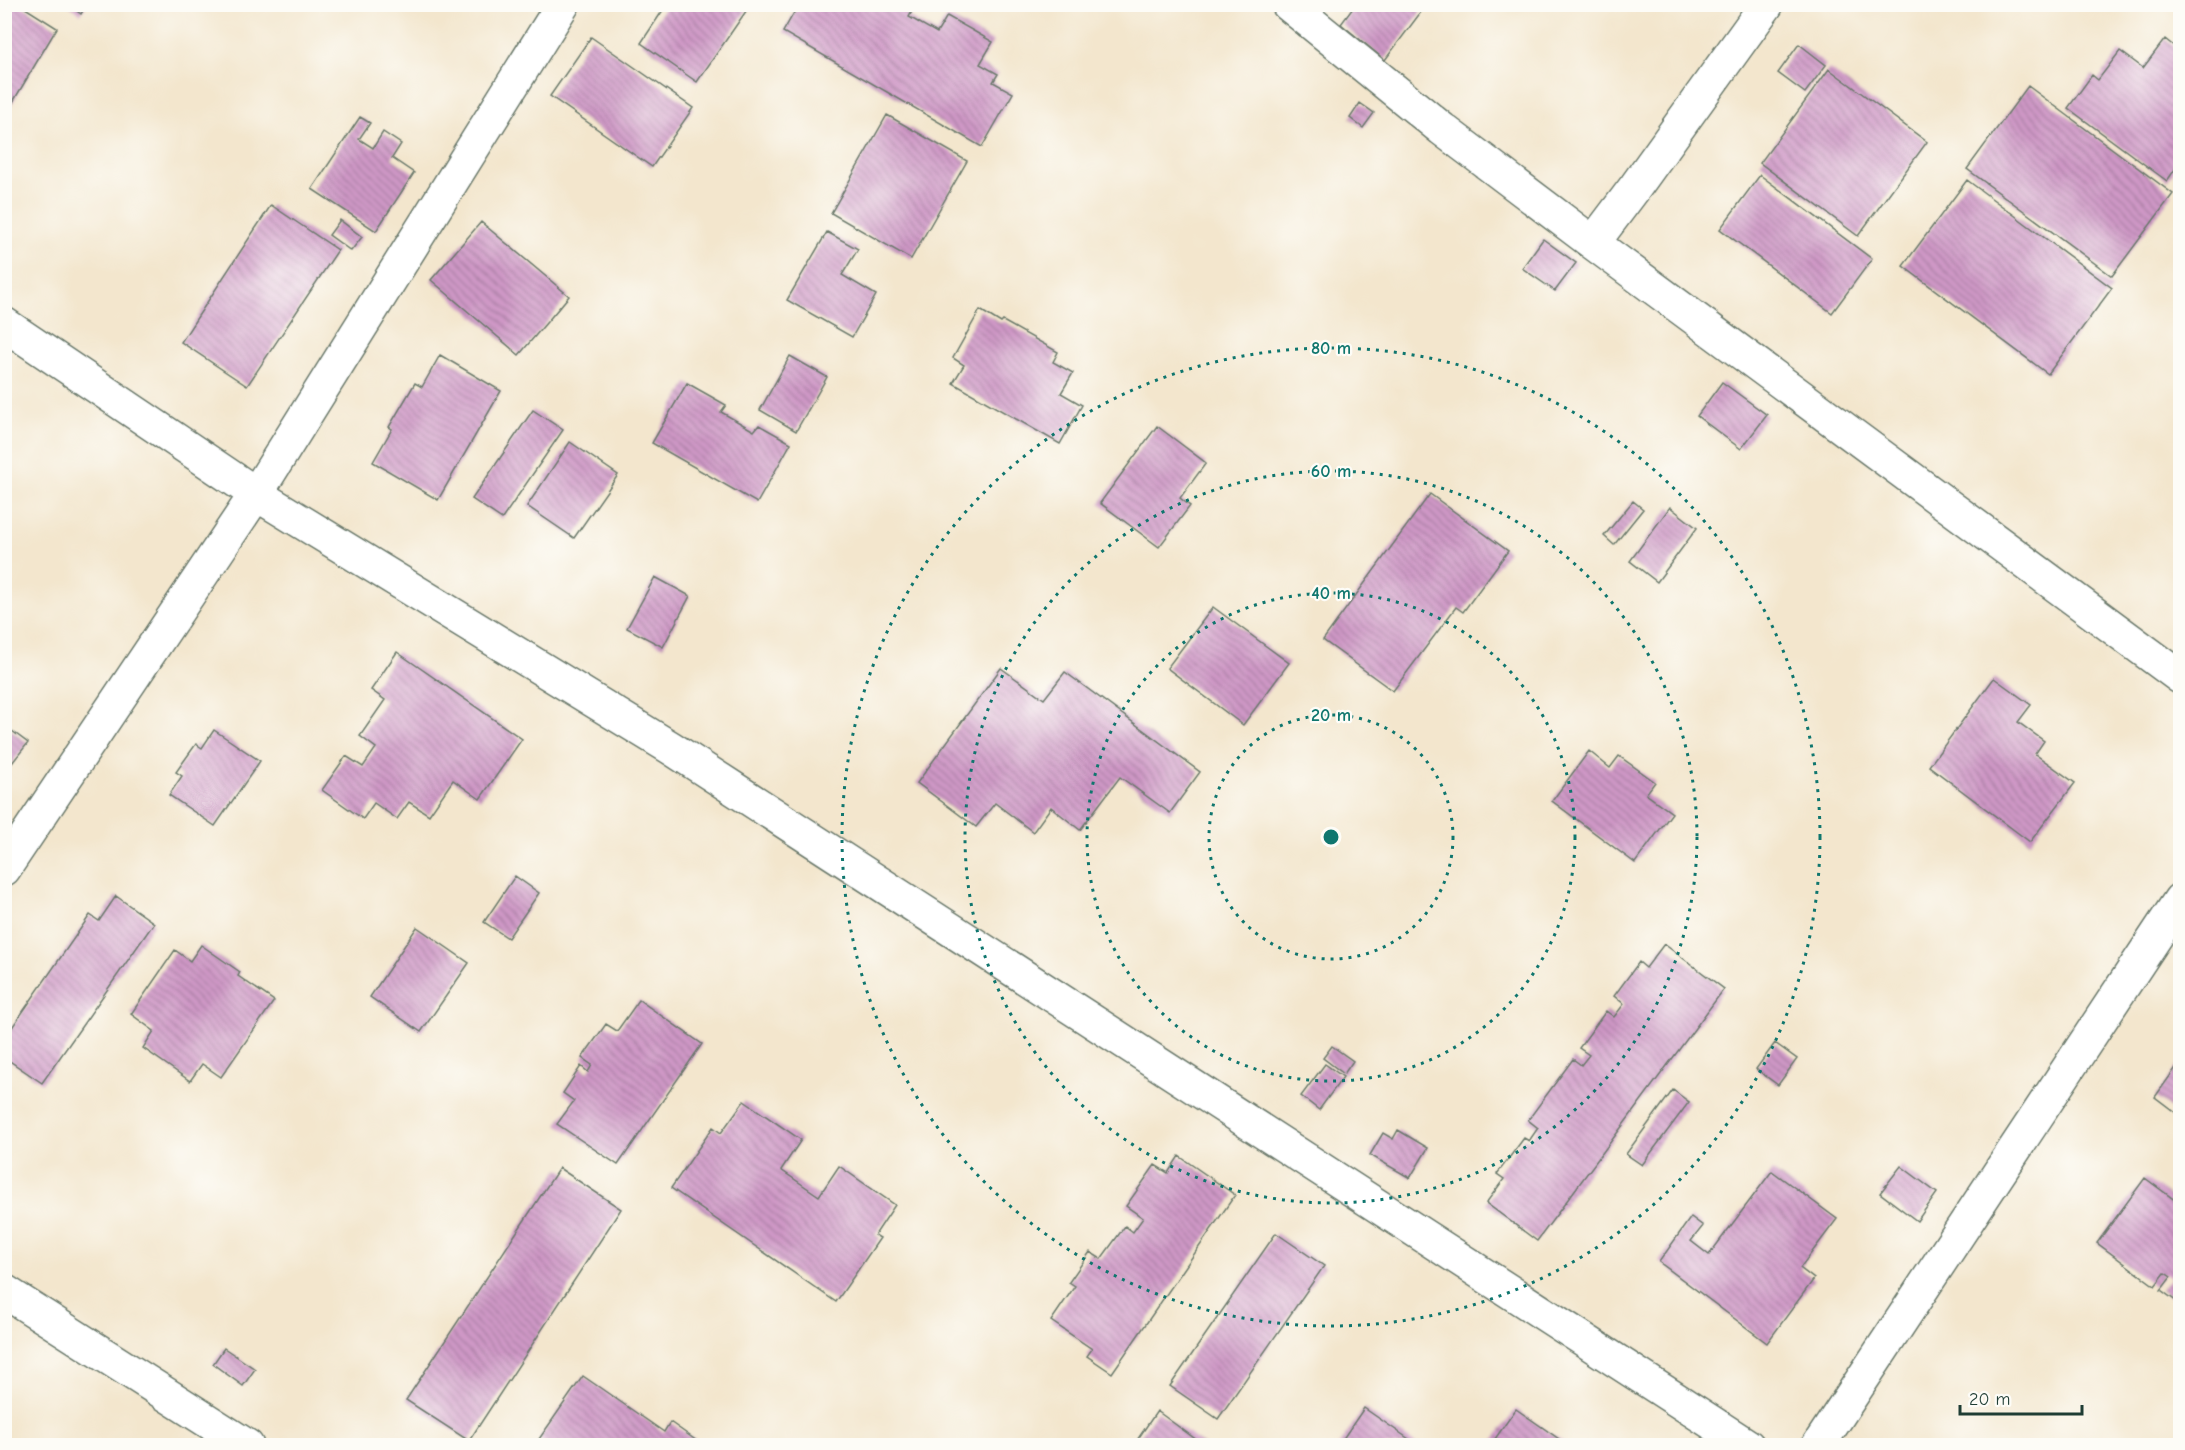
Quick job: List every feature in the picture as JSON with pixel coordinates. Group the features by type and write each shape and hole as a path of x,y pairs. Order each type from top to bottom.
{"street":[{"path":"4,869 256,495 564,4"},
{"path":"1288,4 1442,129 1593,243 2181,677"},
{"path":"1593,243 1767,4"},
{"path":"4,324 256,495 671,748 1748,1446"},
{"path":"1818,1446 2181,900"},
{"path":"4,1291 247,1446"}],"building":[{"path":"4,4 19,4 57,28 4,117"},
{"path":"67,4 87,4 81,14"},
{"path":"667,4 751,4 697,82 641,43"},
{"path":"799,4 916,4 909,17 937,33 947,16 993,42 980,64 998,74 993,82 1013,93 982,147 783,32"},
{"path":"1356,4 1427,4 1385,60 1341,24"},
{"path":"591,37 693,108 652,167 550,96"},
{"path":"2165,39 2180,51 2180,162 2167,181 2068,108 2092,75 2098,80 2120,51 2143,68"},
{"path":"1799,44 1826,65 1805,93 1778,73"},
{"path":"1829,69 1927,142 1858,236 1760,163"},
{"path":"2028,86 2173,194 2112,276 1967,169"},
{"path":"1360,103 1374,113 1363,128 1350,118"},
{"path":"887,115 967,161 911,259 831,213"},
{"path":"360,117 370,123 359,139 373,148 383,132 401,144 392,158 414,173 376,231 312,189"},
{"path":"1760,175 1872,259 1832,313 1720,229"},
{"path":"1967,180 2112,288 2048,374 1903,266"},
{"path":"271,205 338,250 247,386 181,342"},
{"path":"340,220 362,237 351,251 329,235"},
{"path":"481,222 569,296 519,355 431,280"},
{"path":"827,232 858,249 842,275 876,295 852,337 787,300"},
{"path":"1543,239 1576,263 1555,291 1522,268"},
{"path":"980,310 1058,352 1053,362 1073,373 1061,393 1082,405 1060,444 953,383 964,365 953,358"},
{"path":"440,355 501,391 438,500 373,462 392,429 389,427 415,383 422,387"},
{"path":"790,356 827,377 796,431 760,410"},
{"path":"1722,382 1767,415 1741,449 1697,416"},
{"path":"687,383 726,405 721,412 754,431 759,425 791,443 757,503 652,443"},
{"path":"533,410 563,430 502,519 472,499"},
{"path":"1157,426 1206,463 1180,498 1190,506 1159,547 1100,503"},
{"path":"570,442 618,475 574,538 527,506"},
{"path":"1430,494 1508,551 1463,612 1456,607 1393,691 1323,640"},
{"path":"1633,501 1643,509 1614,545 1604,536"},
{"path":"1670,507 1697,528 1657,582 1630,561"},
{"path":"655,577 690,596 663,647 627,628"},
{"path":"1213,607 1289,663 1243,725 1167,668"},
{"path":"397,652 522,739 480,799 453,780 429,815 409,802 397,819 374,803 363,819 322,790 346,756 363,767 376,748 360,736 385,700 371,690"},
{"path":"1001,668 1044,699 1065,672 1200,772 1170,813 1120,777 1080,830 1051,807 1033,832 995,803 976,827 917,783"},
{"path":"1994,678 2031,705 2018,722 2044,741 2035,754 2075,783 2030,842 1929,766"},
{"path":"4,725 28,743 4,773"},
{"path":"214,730 260,761 215,826 169,795 182,776 176,772 196,744 202,748"},
{"path":"1589,751 1610,768 1619,756 1655,782 1646,794 1672,813 1635,863 1552,801"},
{"path":"515,876 539,893 508,938 484,922"},
{"path":"116,896 154,923 42,1083 4,1057 4,1039 90,915 99,921"},
{"path":"417,927 469,963 421,1032 370,997"},
{"path":"1664,944 1724,989 1537,1241 1486,1203 1504,1179 1497,1174 1524,1138 1529,1141 1538,1128 1528,1120 1573,1059 1581,1065 1589,1055 1579,1048 1606,1011 1614,1017 1624,1004 1614,996 1639,962 1646,968"},
{"path":"201,945 240,972 238,976 274,1001 221,1077 202,1064 190,1081 143,1048 154,1031 131,1014 175,950 190,961"},
{"path":"639,1000 702,1044 618,1165 557,1124 574,1101 563,1093 581,1066 588,1072 592,1065 582,1058 606,1024 617,1031"},
{"path":"1775,1043 1797,1059 1778,1085 1756,1069"},
{"path":"1332,1046 1353,1061 1344,1074 1323,1058"},
{"path":"2180,1062 2180,1116 2155,1097"},
{"path":"1325,1064 1343,1077 1319,1110 1301,1096"},
{"path":"1673,1090 1689,1102 1642,1165 1626,1154"},
{"path":"744,1101 801,1140 781,1170 819,1196 839,1166 895,1205 875,1235 880,1238 836,1302 671,1188 713,1127 721,1133"},
{"path":"1398,1130 1428,1148 1410,1178 1370,1155 1383,1133 1393,1139"},
{"path":"1179,1156 1235,1195 1112,1373 1087,1356 1092,1349 1051,1321 1075,1286 1069,1282 1090,1252 1101,1259 1125,1226 1133,1232 1143,1218 1126,1206 1155,1165 1168,1173"},
{"path":"1901,1166 1937,1193 1917,1221 1880,1193"},
{"path":"559,1168 621,1209 469,1441 406,1400"},
{"path":"1772,1171 1837,1219 1800,1268 1814,1279 1767,1343 1659,1262 1691,1217 1703,1226 1691,1241 1709,1255"},
{"path":"2145,1178 2180,1204 2180,1304 2161,1290 2171,1277 2165,1273 2155,1286 2097,1243"},
{"path":"1276,1233 1324,1266 1218,1419 1170,1386"},
{"path":"224,1348 255,1369 243,1386 213,1364"},
{"path":"583,1376 664,1432 670,1422 704,1446 548,1446 539,1439"},
{"path":"1364,1408 1419,1446 1338,1446"},
{"path":"1516,1409 1569,1446 1490,1446"},
{"path":"1157,1411 1205,1446 1133,1446"}]}
